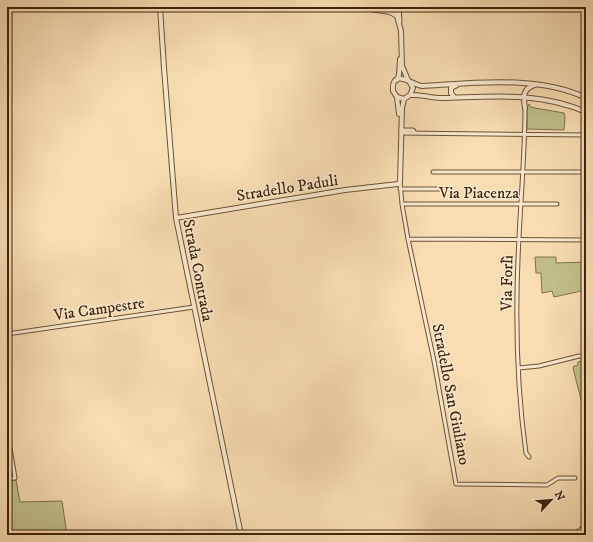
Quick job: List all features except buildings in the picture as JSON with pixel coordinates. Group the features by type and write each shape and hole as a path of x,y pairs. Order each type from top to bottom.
{"street":[{"name":"Strada Contrada","path":"160,7 176,218 241,535"},
{"path":"358,7 390,12 397,16 401,31"},
{"path":"390,12 397,7"},
{"path":"397,7 400,54 397,80"},
{"path":"397,7 401,31 402,66 413,88 410,95"},
{"path":"586,98 575,92 547,85 528,83 465,83 416,86 408,80 402,78 393,84 392,90 397,97 404,98 410,95 418,94 438,98 523,96 556,102 586,112"},
{"path":"454,97 451,93 451,88 465,83"},
{"path":"524,105 523,96 528,87 533,85 547,85"},
{"name":"Stradello San Giuliano","path":"397,97 401,125"},
{"path":"496,97 517,99 524,105"},
{"name":"Stradello San Giuliano","path":"404,98 401,125 400,189 402,204 434,361 456,484 548,485 558,478 575,478"},
{"path":"524,105 527,101 533,98"},
{"name":"Via Forlì","path":"524,105 525,135 519,240 517,314 519,368 526,453 529,457"},
{"path":"574,107 586,108"},
{"path":"401,132 423,134 586,135"},
{"path":"433,172 586,172"},
{"name":"Stradello Paduli","path":"176,218 345,190 395,185 400,182"},
{"path":"400,189 441,189"},
{"name":"Via Piacenza","path":"402,204 556,204"},
{"path":"408,238 586,240"},
{"name":"Via Campestre","path":"7,334 194,307"},
{"path":"519,368 540,366 579,356 586,357"},
{"path":"7,440 10,448 15,478 7,479"},
{"path":"574,535 586,525"}],"shaded area":[{"path":"529,104 531,107 564,113 564,130 527,129 527,108"},
{"path":"535,257 556,257 556,263 586,262 586,290 554,297 552,291 542,293 541,273 536,273"},
{"path":"578,362 586,362 586,419 573,368 574,366 577,366"},
{"path":"7,480 16,480 20,502 62,501 67,535 7,535"}]}
